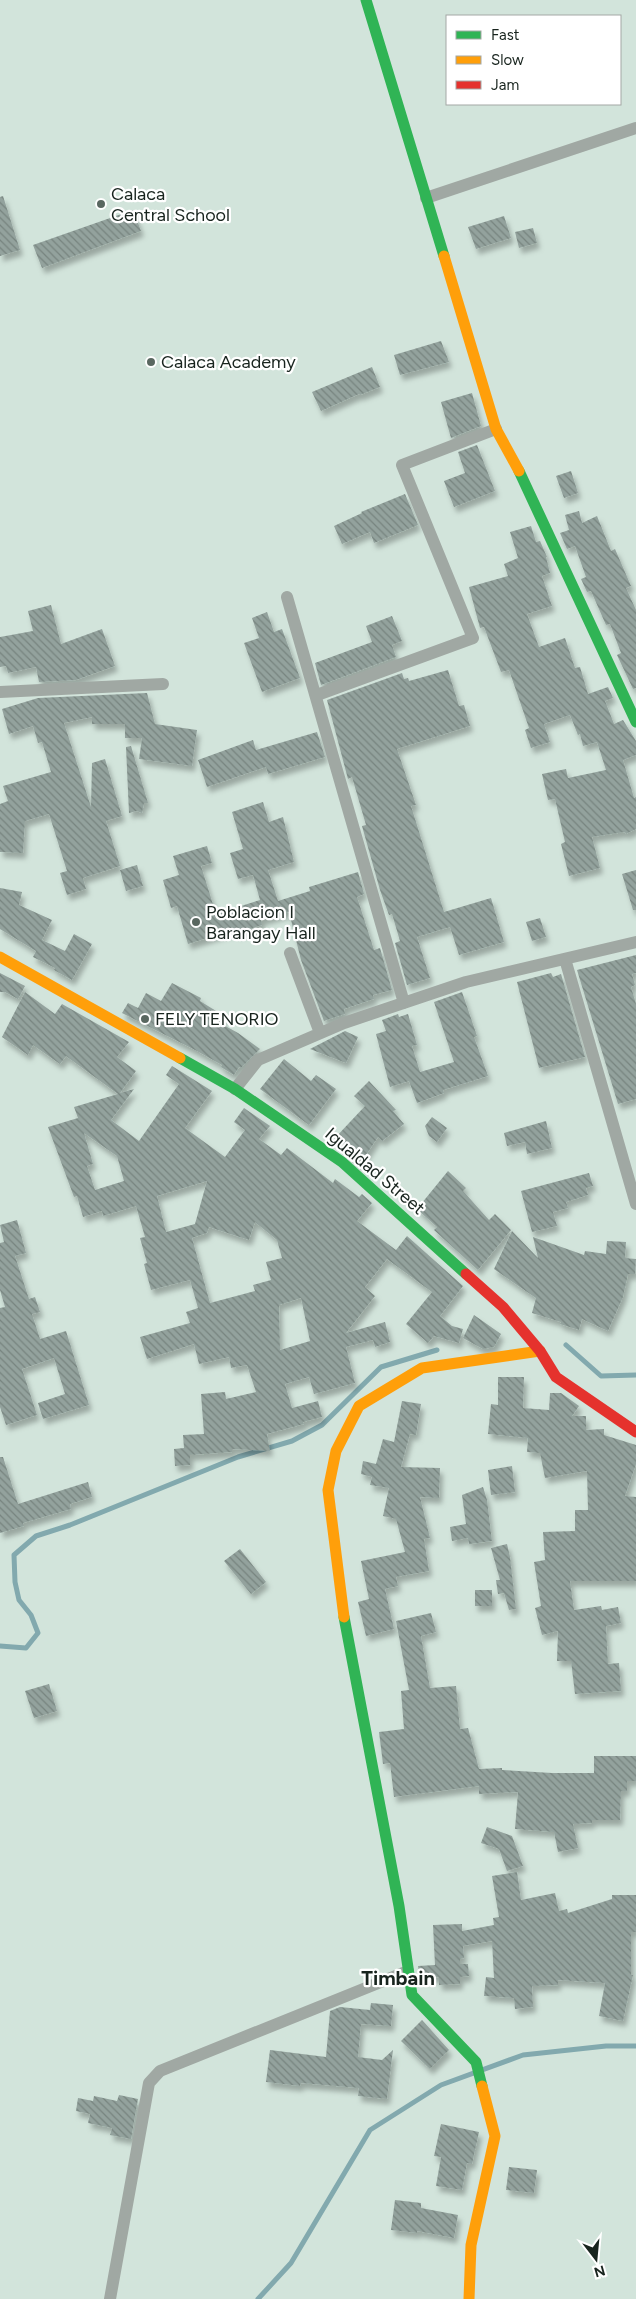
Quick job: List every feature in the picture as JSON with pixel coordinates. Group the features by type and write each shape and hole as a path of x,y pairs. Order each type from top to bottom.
{"street":[{"path":"366,0 496,429 522,477 636,722"},
{"path":"426,198 636,128"},
{"path":"317,695 473,638 402,465 496,429"},
{"path":"287,597 317,695 404,1003"},
{"path":"0,692 163,684"},
{"path":"235,1089 258,1060 320,1033 466,982 636,942"},
{"path":"290,953 320,1033"},
{"name":"Igualdad Street","path":"0,957 235,1089 342,1162 503,1307 540,1351 556,1377 636,1432"},
{"path":"565,960 636,1204"},
{"path":"469,2299 471,2245 495,2136 476,2062 412,1995 399,1906 346,1636 328,1490 336,1451 359,1406 422,1368 540,1351"},
{"path":"110,2299 149,2083 160,2071 408,1971"}],"building":[{"path":"3,196 20,250 0,256 0,197"},
{"path":"133,210 141,231 42,268 33,245"},
{"path":"504,216 511,238 476,249 468,227"},
{"path":"533,228 537,243 519,248 515,232"},
{"path":"441,341 449,362 400,375 394,355"},
{"path":"372,367 380,387 321,411 312,392"},
{"path":"472,393 481,426 451,438 441,402"},
{"path":"477,445 495,491 454,507 444,481 465,473 458,452"},
{"path":"571,471 578,493 564,498 556,476"},
{"path":"405,494 418,525 374,543 370,532 342,544 334,526 361,512"},
{"path":"579,511 582,523 597,516 611,551 615,549 631,586 626,588 636,610 636,688 633,689 617,655 621,653 610,624 606,625 591,591 587,592 581,579 586,577 575,546 567,549 560,533 569,530 565,515"},
{"path":"531,526 536,542 540,541 547,557 550,573 542,576 552,606 527,614 539,647 565,638 575,668 580,667 588,694 608,687 613,698 605,701 614,724 623,720 636,741 636,755 623,760 634,798 636,797 636,829 626,834 625,832 592,837 600,868 569,876 561,844 565,842 555,799 548,800 542,774 566,769 568,778 606,770 597,742 583,746 580,734 578,735 570,715 544,724 550,742 531,748 525,730 529,728 509,670 501,672 484,627 480,628 469,587 508,576 504,564 518,558 510,532"},
{"path":"51,605 61,644 102,629 115,666 76,680 39,682 36,667 8,673 6,666 0,667 0,637 33,631 28,611"},
{"path":"267,612 274,632 282,629 300,678 262,692 244,643 259,638 252,618"},
{"path":"392,616 402,641 392,645 396,657 321,685 315,663 372,642 366,626"},
{"path":"448,670 459,706 464,705 470,726 397,749 416,805 411,806 444,912 491,898 504,942 459,955 450,927 417,937 430,978 407,985 395,943 400,941 392,914 389,915 380,890 362,826 366,825 352,777 348,779 327,700 402,673 404,679 408,678 409,681"},
{"path":"147,693 155,724 197,730 192,766 139,759 142,738 125,738 125,724 92,724 92,717 64,723 91,807 92,763 105,759 122,816 106,821 120,866 83,878 86,889 67,895 60,873 67,871 49,814 25,821 23,853 0,852 0,804 8,801 3,786 51,772 42,742 38,743 33,726 9,734 2,709 38,698"},
{"path":"317,732 325,757 268,774 266,767 207,787 198,760 253,740 256,750"},
{"path":"131,746 148,803 144,803 142,813 137,811 129,813 126,747"},
{"path":"263,802 269,822 283,817 294,862 268,870 278,901 310,891 309,887 358,872 364,894 357,897 374,950 380,948 392,990 373,995 374,999 344,1009 345,1014 324,1021 301,960 289,912 261,920 262,925 237,933 236,929 188,944 177,906 171,908 163,880 179,875 173,856 207,846 212,863 201,866 216,914 260,900 253,875 238,879 230,853 243,849 232,812"},
{"path":"137,865 143,886 126,891 120,870"},
{"path":"636,870 636,910 633,910 622,874"},
{"path":"0,888 22,892 19,905 52,920 42,940 65,951 74,934 92,944 72,980 54,970 55,968 33,957 36,951 0,929"},
{"path":"540,918 546,937 532,941 526,922"},
{"path":"636,955 636,973 632,974 635,985 631,987 636,1004 636,1099 618,1104 577,970"},
{"path":"0,973 25,986 18,999 5,992 0,992"},
{"path":"551,973 553,977 561,974 585,1057 539,1068 517,982"},
{"path":"172,983 201,998 200,1001 224,1016 220,1023 260,1049 241,1068 239,1067 234,1075 221,1067 222,1065 197,1051 122,1013 128,1003 138,1008 146,993 161,1001"},
{"path":"25,992 55,1014 62,1004 129,1042 117,1057 136,1071 120,1093 134,1089 111,1120 139,1141 179,1084 166,1075 172,1066 212,1091 185,1128 225,1157 245,1130 234,1122 244,1108 270,1126 259,1139 281,1155 287,1148 333,1183 335,1179 359,1197 362,1194 372,1203 357,1221 396,1250 407,1236 463,1286 440,1316 452,1326 463,1329 459,1343 434,1336 428,1343 406,1324 432,1292 387,1259 365,1287 375,1296 346,1333 385,1322 390,1342 375,1347 373,1340 346,1347 355,1383 314,1394 309,1377 285,1384 292,1408 318,1401 322,1417 267,1434 270,1451 232,1449 232,1452 190,1455 190,1465 175,1466 174,1449 184,1448 183,1435 204,1434 201,1394 225,1392 226,1399 256,1392 247,1365 231,1368 229,1357 199,1364 194,1344 147,1359 140,1337 190,1323 186,1312 198,1308 190,1280 151,1290 144,1264 147,1263 140,1238 145,1237 136,1206 103,1216 102,1211 83,1217 77,1196 74,1197 48,1127 78,1118 74,1107 118,1094 66,1056 60,1064 33,1045 28,1055 2,1037","holes":["84,1133 117,1156 124,1181 95,1190 87,1166 93,1164","207,1181 195,1224 166,1232 157,1196","255,1222 277,1240 282,1258 266,1262 271,1280 253,1285 255,1291 210,1303 192,1238 207,1233 209,1227 249,1240","301,1298 310,1341 280,1350 279,1305"]},
{"path":"462,992 477,1036 474,1037 488,1076 443,1090 444,1093 417,1103 409,1081 390,1087 376,1034 386,1031 382,1020 398,1014 399,1017 408,1014 417,1045 412,1046 420,1072 454,1062 434,1002"},
{"path":"345,1031 358,1037 346,1063 310,1049"},
{"path":"284,1059 311,1081 316,1075 336,1089 309,1125 260,1089"},
{"path":"369,1081 396,1110 393,1111 404,1124 382,1141 378,1137 360,1164 347,1152 349,1149 335,1138 365,1106 354,1096"},
{"path":"432,1117 447,1128 437,1142 429,1136 425,1126"},
{"path":"546,1121 552,1148 527,1154 525,1142 507,1146 504,1133"},
{"path":"448,1171 466,1188 463,1191 489,1220 495,1214 511,1230 478,1270 434,1230 437,1227 417,1209"},
{"path":"589,1173 593,1186 586,1188 588,1195 566,1202 568,1208 553,1212 557,1226 532,1232 521,1191"},
{"path":"17,1220 26,1253 15,1256 29,1299 35,1297 40,1312 32,1314 40,1339 66,1331 89,1405 43,1419 38,1403 65,1394 54,1358 22,1369 37,1415 6,1425 0,1407 0,1308 5,1307 0,1290 0,1243 4,1242 0,1225"},
{"path":"512,1231 538,1258 533,1237 584,1255 585,1251 606,1254 607,1241 626,1242 625,1258 636,1259 635,1274 628,1274 623,1297 608,1331 582,1319 579,1330 532,1313 536,1298 494,1269"},
{"path":"474,1315 501,1334 494,1347 483,1349 463,1338"},
{"path":"498,1377 524,1377 523,1408 549,1410 550,1393 561,1393 579,1406 572,1416 586,1416 586,1430 604,1429 604,1435 636,1445 636,1464 625,1496 636,1497 636,1581 570,1581 574,1610 601,1606 602,1610 618,1607 621,1623 606,1626 608,1664 619,1663 621,1691 575,1694 571,1661 557,1661 558,1631 542,1635 535,1608 541,1606 534,1562 545,1560 543,1532 575,1531 575,1510 588,1510 587,1471 545,1478 540,1453 527,1452 528,1438 488,1434 491,1404 498,1405"},
{"path":"402,1401 421,1404 416,1435 410,1434 401,1467 440,1468 439,1498 420,1497 430,1538 424,1539 429,1571 396,1577 398,1586 385,1589 394,1629 366,1636 358,1602 369,1599 361,1561 405,1552 396,1519 383,1516 389,1488 370,1485 372,1477 361,1474 363,1461 376,1464 383,1439 394,1442"},
{"path":"0,1457 3,1457 18,1504 88,1482 92,1497 70,1504 71,1509 23,1523 24,1526 0,1533"},
{"path":"512,1466 515,1492 491,1495 488,1470"},
{"path":"483,1487 487,1500 492,1541 469,1544 468,1538 452,1541 450,1527 466,1524 462,1495"},
{"path":"507,1544 516,1609 509,1610 504,1593 498,1594 496,1580 500,1580 491,1548"},
{"path":"240,1549 266,1582 251,1594 224,1561"},
{"path":"475,1590 492,1590 492,1606 475,1606"},
{"path":"431,1613 436,1632 421,1636 430,1688 456,1686 460,1729 468,1728 479,1769 502,1768 502,1770 552,1773 594,1773 594,1756 636,1756 636,1781 627,1781 627,1791 621,1791 620,1820 592,1820 592,1823 573,1824 578,1848 558,1852 554,1832 515,1829 518,1792 479,1794 479,1786 394,1797 390,1763 383,1764 379,1732 404,1729 401,1691 409,1690 396,1621"},
{"path":"49,1684 57,1711 34,1718 25,1691"},
{"path":"487,1827 512,1836 523,1866 507,1871 499,1849 481,1843"},
{"path":"517,1872 521,1900 555,1893 559,1911 567,1909 568,1913 612,1899 612,1895 636,1895 636,1932 631,1932 631,1975 633,1975 623,2021 599,2016 605,1983 558,1980 558,1985 532,1986 533,2007 515,2009 514,1998 484,1996 486,1977 494,1978 492,1941 463,1946 464,1958 460,1959 460,1964 468,1964 469,1976 460,1977 460,1984 439,1985 439,1977 420,1978 418,1966 435,1965 433,1925 462,1924 462,1931 494,1925 493,1918 499,1917 492,1876"},
{"path":"371,2003 393,2005 391,2026 361,2024 358,2057 382,2060 393,2050 387,2099 358,2096 359,2088 301,2083 300,2086 266,2082 270,2050 326,2057 330,2011 340,2007 370,2010"},
{"path":"422,2020 449,2050 430,2069 401,2041"},
{"path":"119,2095 138,2099 131,2139 110,2135 112,2128 88,2123 90,2114 76,2111 78,2098 93,2101 94,2096 117,2101"},
{"path":"441,2124 479,2132 472,2164 467,2163 462,2190 436,2186 441,2157 434,2156"},
{"path":"509,2167 537,2170 534,2193 506,2190"},
{"path":"395,2200 421,2203 421,2208 458,2215 454,2238 417,2231 417,2233 391,2230"}],"waterway":[{"path":"566,1345 601,1376 636,1375"},
{"path":"0,1646 26,1648 38,1633 31,1615 19,1600 15,1582 14,1555 36,1536 70,1525 238,1457 292,1441 322,1425 381,1367 437,1350"},
{"path":"258,2299 291,2263 370,2130 441,2085 523,2055 606,2046 636,2046"}],"traffic: fast":[{"path":"366,0 444,256"},
{"path":"519,471 636,722"},
{"path":"180,1058 235,1089 342,1162 466,1274"},
{"path":"344,1617 399,1906 412,1995 476,2062 482,2086"}],"traffic: slow":[{"path":"444,256 496,429 519,471"},
{"path":"0,957 180,1058"},
{"path":"344,1617 328,1490 336,1451 359,1406 422,1368 540,1351"},
{"path":"469,2299 471,2245 495,2136 482,2086"}],"traffic: jam":[{"path":"466,1274 503,1307 540,1351 556,1377 636,1432"}],"place":[{"name":"Calaca Central School","path":"101,204"},
{"name":"Calaca Academy","path":"151,362"},
{"name":"Poblacion I Barangay Hall","path":"196,922"},
{"name":"FELY TENORIO","path":"145,1019"}],"district":[{"name":"Timbain","path":"398,1978"}]}
